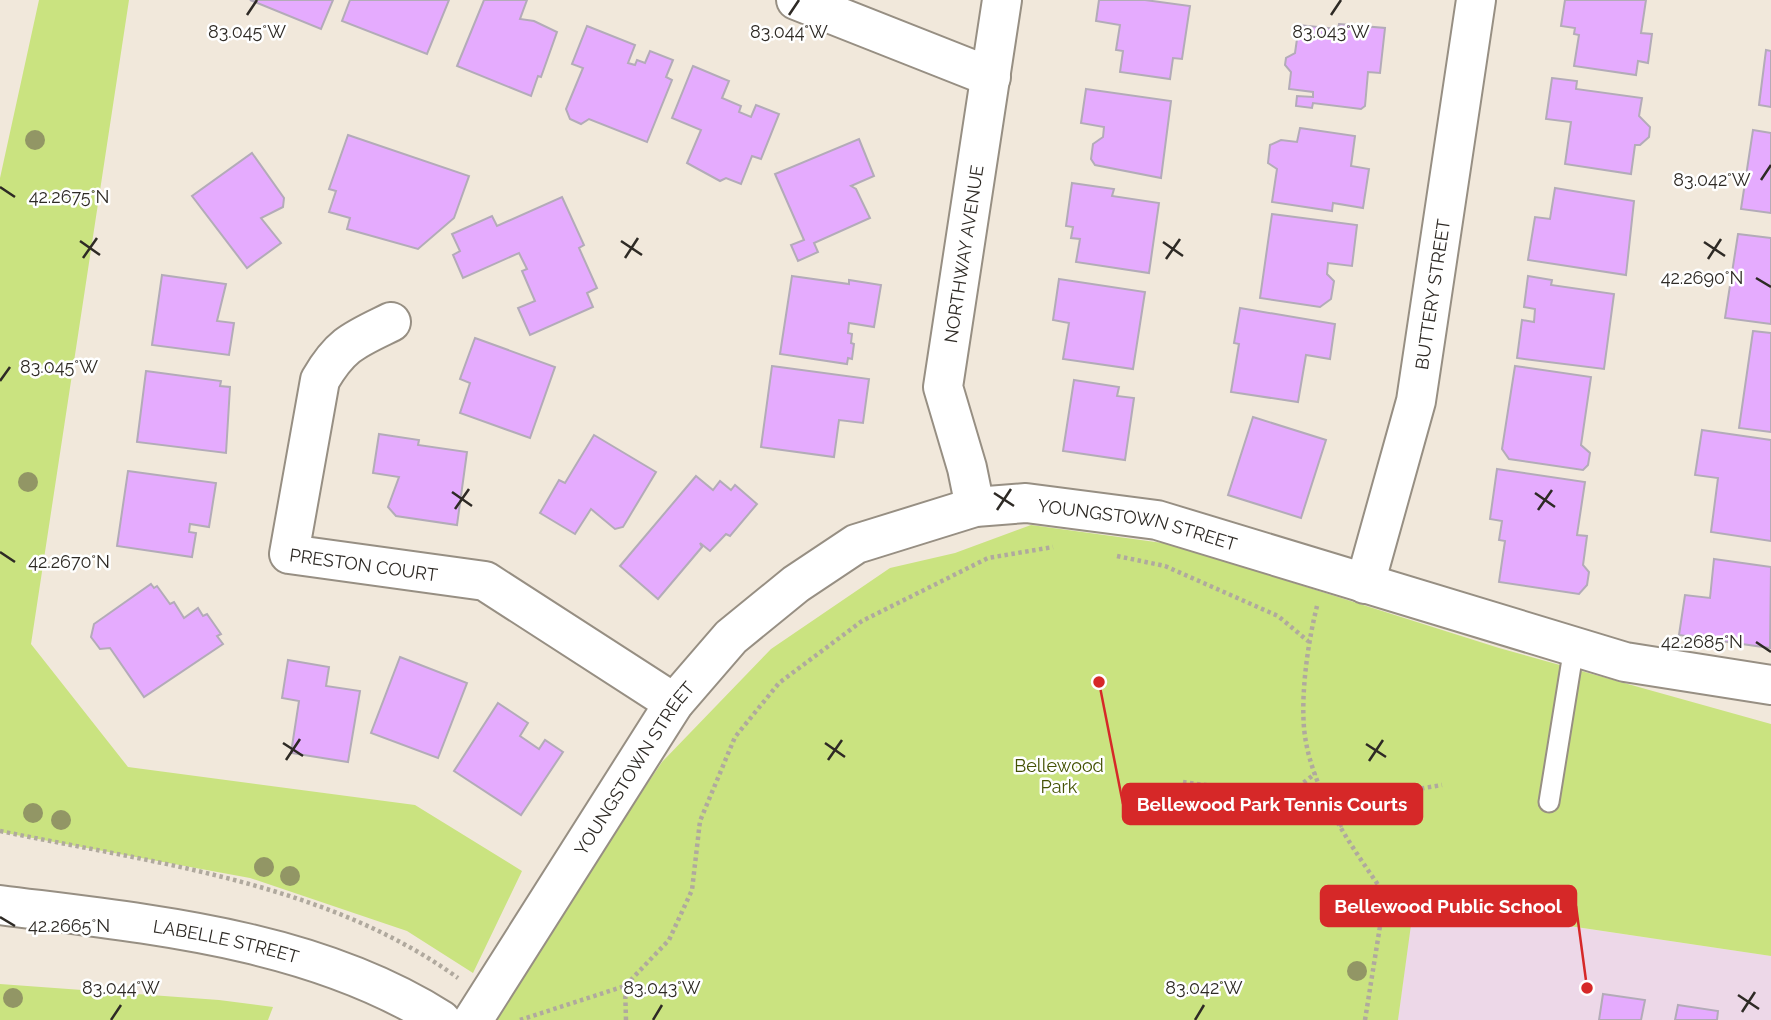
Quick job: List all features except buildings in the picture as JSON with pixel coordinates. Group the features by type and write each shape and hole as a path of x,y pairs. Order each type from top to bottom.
{"street":[{"path":"796,0 991,77"},
{"name":"NORTHWAY AVENUE","path":"975,507 967,468 943,387 1002,0"},
{"name":"BUTTERY STREET","path":"1365,584 1416,401 1476,0"},
{"name":"PRESTON COURT","path":"391,322 352,341 334,356 320,380 289,554 485,582 674,703"},
{"name":"YOUNGSTOWN STREET","path":"473,1020 674,703 731,637 806,577 856,544 975,507 1026,503 1157,520 1625,662 1771,685"},
{"name":"LABELLE STREET","path":"0,905 188,929 257,946 372,984 426,1016"}],"lane":[{"path":"1549,802 1574,647"}],"path":[{"path":"520,1020 625,986 669,940 692,890 700,821 735,737 779,683 862,621 988,558 1066,545"},
{"path":"1116,555 1165,566 1278,616 1308,641"},
{"path":"1320,594 1308,641 1304,728 1316,773 1339,826 1385,895 1364,1020"},
{"path":"1183,782 1286,796 1316,773"},
{"path":"1339,826 1400,792 1442,785"},
{"path":"0,831 213,875 290,898 387,935 455,976"},
{"path":"625,986 626,1020"}],"shaded area":[{"path":"1413,903 1771,956 1771,1020 1398,1020"}],"green space":[{"path":"39,0 129,0 31,644 128,767 415,805 522,871 473,973 407,931 250,878 0,832 0,178"},
{"name":"Bellewood Park","path":"1031,525 1170,544 1499,648 1771,724 1771,956 1414,903 1398,1020 495,1020 574,893 662,762 771,649 890,568 955,553"},
{"path":"0,984 219,1000 273,1007 268,1020 0,1020"}],"place":[{"name":"Bellewood Park Tennis Courts","path":"1099,682"},
{"name":"Bellewood Public School","path":"1587,988"}]}
